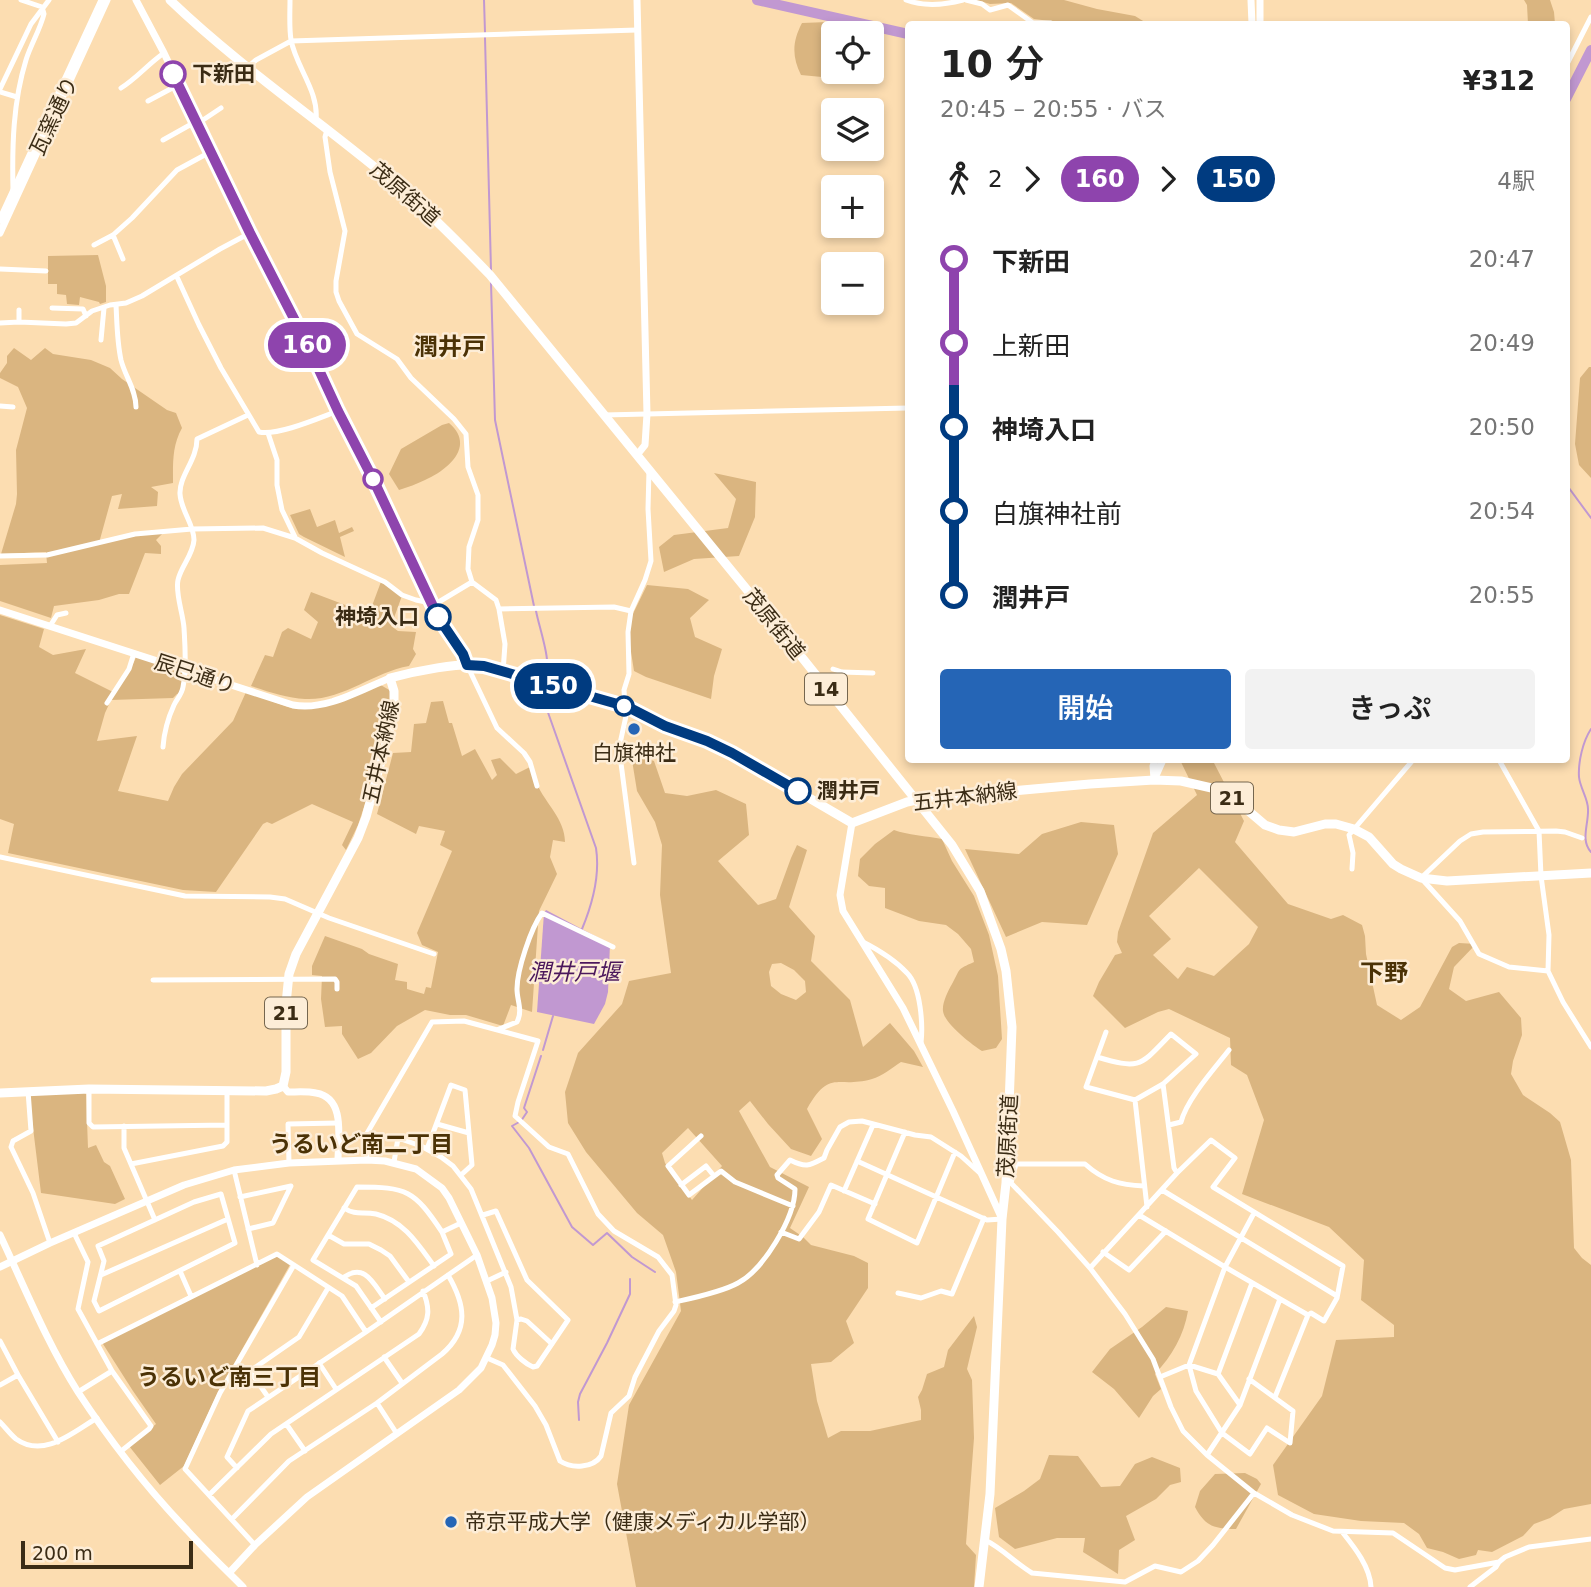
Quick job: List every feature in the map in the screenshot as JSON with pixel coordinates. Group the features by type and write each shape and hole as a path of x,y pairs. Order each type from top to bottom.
{"main road":[{"name":"茂原街道","path":"171,1 214,40 405,192 490,275 916,800 952,845 973,878 1001,949 1012,1027 1008,1183 1002,1219 990,1494 979,1587"},
{"name":"五井本納線","path":"283,1086 286,1072 288,979 296,954 358,838 366,817 394,713 395,698 390,678 403,674 476,664 626,707 732,753 852,823 931,797 978,797 1013,791 1154,780 1189,782 1216,789 1238,802 1265,825 1279,831 1294,831 1325,824 1354,829"},
{"path":"1354,829 1369,837 1393,864 1421,877 1447,881 1591,873"},
{"path":"0,1093 89,1089 266,1091 283,1086"}],"street":[{"path":"22,0 42,7"},
{"path":"17,97 0,91 31,24 49,0"},
{"name":"瓦窯通り","path":"0,220 102,0"},
{"name":"瓦窯通り","path":"0,233 107,0"},
{"path":"136,0 373,479 431,604 463,654 498,728 530,762 537,786"},
{"path":"290,0 291,41 312,94 316,120"},
{"path":"637,0 647,414 646,445 637,455"},
{"path":"906,0 925,5 946,5 964,0 979,1 990,9 1009,5 1030,21"},
{"path":"1251,0 1252,21"},
{"path":"1260,0 1261,21"},
{"path":"13,192 13,136 17,97 27,59 44,14 42,7"},
{"path":"1570,58 1591,17"},
{"path":"248,67 291,41 637,30"},
{"path":"121,88 134,80 149,62 164,53"},
{"path":"148,101 178,85"},
{"path":"163,140 222,108"},
{"path":"327,130 325,137 330,172 345,231 336,281 338,298 357,334 397,359 411,378 466,434 468,467 478,495 478,520 469,547 468,569 472,582 496,600 505,644 503,672"},
{"path":"94,245 113,235 132,218 177,170 212,152"},
{"path":"0,323 76,323 92,311 126,303 142,296 250,233"},
{"path":"113,235 123,259"},
{"path":"0,269 46,271"},
{"path":"177,276 199,326 259,432 268,433 305,424 338,411"},
{"path":"116,304 118,347 136,407"},
{"path":"52,308 82,309 86,316"},
{"path":"101,340 104,308"},
{"path":"19,310 19,322"},
{"path":"0,406 13,407"},
{"path":"604,415 905,408"},
{"path":"163,747 173,706 183,690 185,671 184,628 178,579 194,540 183,509 181,486 195,453 197,439 248,415"},
{"path":"268,433 277,460 277,485 282,510 295,538"},
{"path":"634,863 619,748 626,707 624,691 629,674 628,632 631,611 651,561 649,470"},
{"path":"0,556 47,555 135,534 192,529 263,528 295,538 385,582 402,595 431,604 472,582"},
{"path":"499,609 614,607 631,611"},
{"name":"辰巳通り","path":"0,610 285,703 309,707 323,705 390,678"},
{"path":"50,626 57,615 66,613"},
{"path":"107,703 129,669 134,653"},
{"path":"833,669 873,673"},
{"path":"1154,763 1154,780"},
{"path":"1154,780 1162,763"},
{"path":"1352,869 1353,853 1349,835 1410,763"},
{"path":"1501,763 1539,831 1541,876 1549,935 1548,971 1591,1049"},
{"path":"852,823 840,895 843,911 903,1008 1002,1219 987,1220 856,1161"},
{"path":"1548,971 1509,967 1479,954 1460,921 1421,877 1471,834 1539,831 1565,832 1582,838"},
{"path":"0,857 185,896 285,899 434,954"},
{"path":"496,1030 517,1022 521,1015 518,979 532,930 542,913 613,947"},
{"path":"860,940 909,974 915,987 922,1027 921,1047"},
{"path":"153,980 335,979 337,989"},
{"path":"367,1160 366,1135 432,1022 464,1021 538,1041 515,1116 549,1147 568,1154 598,1214 614,1231 658,1256 672,1275 675,1308 659,1331 635,1377 629,1396 611,1413 600,1458 593,1464 569,1466 560,1461 547,1425 535,1406 503,1366 487,1358"},
{"path":"1097,1057 1122,1064 1138,1063 1146,1060 1171,1034 1196,1054 1163,1084 1135,1100 1086,1087 1106,1032"},
{"path":"1169,1125 1181,1122 1190,1103 1229,1050"},
{"path":"1163,1084 1174,1168 1177,1173"},
{"path":"427,1149 451,1085 465,1090 472,1165 461,1175"},
{"path":"283,1086 288,1092 325,1096 334,1105 338,1113 338,1161"},
{"path":"89,1089 90,1126 226,1125"},
{"path":"131,1164 223,1146 227,1142 227,1090"},
{"path":"27,1091 31,1131 13,1141 11,1147 33,1193 50,1243"},
{"path":"1135,1100 1147,1207"},
{"path":"675,1301 738,1283 760,1266 793,1206 795,1189 778,1178 780,1169 790,1160 802,1167 824,1158 840,1127 849,1122 862,1121 931,1137 956,1152 984,1177"},
{"path":"289,1163 288,1124 338,1124"},
{"path":"437,1124 469,1133"},
{"path":"844,1191 873,1125"},
{"path":"124,1126 124,1147 155,1220"},
{"path":"905,1132 868,1219 917,1243 956,1152"},
{"path":"701,1136 668,1166 689,1195 721,1171 735,1182 793,1206"},
{"path":"394,1162 398,1138 427,1149 453,1166 471,1189 514,1298 517,1320 513,1349 529,1365 537,1366 568,1320 527,1280 496,1211 483,1215"},
{"path":"1090,1268 1211,1140 1235,1158 1213,1187 1343,1266 1337,1296 1324,1321 1311,1312 1308,1315 1275,1397"},
{"path":"0,1267 147,1200 184,1185 234,1170 289,1163 367,1160 394,1162 416,1169 435,1181 449,1198 477,1255 492,1298 496,1323 487,1358 459,1390 307,1497 229,1573"},
{"path":"1144,1186 1125,1185 1110,1180 1097,1175 1085,1164 1016,1164 1008,1183 1090,1268 1125,1314 1153,1359 1183,1431 1207,1455 1254,1493 1292,1515 1343,1533 1393,1533 1445,1568 1455,1570 1499,1562"},
{"path":"681,1185 706,1166 714,1176"},
{"path":"234,1170 257,1265"},
{"path":"781,1232 799,1239 819,1212 831,1185 875,1205"},
{"path":"240,1197 291,1186 273,1223 248,1229"},
{"path":"371,1308 451,1254 442,1232 424,1206 408,1193 390,1187 357,1187 313,1260 356,1286 380,1322"},
{"path":"1161,1190 1337,1296"},
{"path":"221,1194 228,1219 235,1243 99,1311 94,1301 104,1262 98,1246 194,1202 221,1194"},
{"path":"344,1208 352,1214 376,1214 396,1223 411,1234 434,1266"},
{"path":"1249,1380 1293,1411 1290,1443 1266,1428 1250,1454 1222,1433 1196,1391 1189,1365 1226,1268 1254,1213"},
{"path":"1139,1215 1308,1315"},
{"path":"898,1293 921,1298 941,1291 952,1294 984,1218"},
{"path":"101,1275 228,1219"},
{"path":"442,1232 461,1223"},
{"path":"1103,1252 1129,1270 1166,1231"},
{"path":"74,1233 88,1262 78,1308 112,1371 151,1426 120,1452"},
{"path":"0,1235 42,1327 78,1392 120,1452 186,1530 243,1587"},
{"path":"328,1235 344,1244 369,1244 381,1250 390,1256 409,1282"},
{"path":"97,1344 277,1254 342,1296 366,1332"},
{"path":"237,1468 227,1457 248,1411 477,1255"},
{"path":"255,1545 185,1469 220,1393 294,1265"},
{"path":"180,1271 191,1296"},
{"path":"344,1277 351,1272 362,1272 370,1278 385,1299"},
{"path":"487,1281 506,1272"},
{"path":"232,1519 289,1461 377,1403 447,1350 458,1333 462,1320 461,1301 448,1275"},
{"path":"1218,1374 1252,1283"},
{"path":"250,1371 299,1337 328,1288"},
{"path":"209,1495 271,1434 419,1334 429,1310 423,1292"},
{"path":"1207,1455 1240,1405 1280,1299"},
{"path":"517,1320 527,1321 552,1344"},
{"path":"1,1343 58,1442"},
{"path":"384,1357 402,1383"},
{"path":"319,1363 336,1389"},
{"path":"237,1364 250,1371 268,1397"},
{"path":"1160,1377 1189,1365 1218,1374 1240,1405"},
{"path":"78,1392 112,1371"},
{"path":"0,1385 18,1375"},
{"path":"377,1403 397,1434"},
{"path":"0,1422 16,1439 32,1445 49,1445 97,1418"},
{"path":"287,1425 305,1451"},
{"path":"985,1540 1032,1573 1125,1582 1155,1566 1181,1572 1213,1545 1254,1493"},
{"path":"1343,1533 1364,1564 1371,1587"},
{"path":"1470,1587 1505,1557 1529,1547 1591,1539"}],"shaded area":[{"path":"965,0 1064,0 1135,16 1143,21 1050,21 1034,19 1011,3 990,4"},
{"path":"1524,0 1550,0 1555,21 1528,21"},
{"path":"821,22 821,77 801,75 796,62 794,49 802,23"},
{"path":"98,255 106,286 106,302 100,304 80,297 79,305 67,304 66,295 57,294 57,284 48,284 48,256"},
{"path":"14,348 31,360 45,348 53,354 91,360 110,368 167,410 176,413 182,428 175,448 173,483 151,487 158,492 157,506 118,509 122,494 112,496 99,543 166,530 156,540 161,546 161,554 145,553 129,594 54,606 51,618 0,601 0,565 47,563 46,552 1,554 16,504 16,450 27,408 18,387 0,378 0,373 7,363 7,356"},
{"path":"1589,367 1591,478 1579,465 1575,444 1580,378"},
{"path":"449,423 460,440 456,456 434,476 399,490 389,474 401,449"},
{"path":"714,473 756,482 755,517 739,556 694,559 664,572 659,547 674,535 728,528 736,499"},
{"path":"310,509 317,527 335,520 339,533 352,527 354,531 340,537 345,557 299,534 290,515"},
{"path":"382,579 403,593 391,626 398,631 416,632 413,649 416,654 409,666 332,696 319,698 292,697 251,686 265,655 273,657 282,632 288,628 311,639 318,622 304,610 311,592 369,614"},
{"path":"647,585 688,589 709,600 690,618 695,637 722,649 711,699 634,671 627,626"},
{"path":"0,615 44,629 39,647 53,655 86,649 75,673 115,693 136,657 185,673 180,693 173,698 111,700 97,741 137,736 118,791 168,801 182,774 233,721 246,692 299,709 379,684 391,691 390,713 367,798 346,850 342,845 353,822 312,804 272,824 263,824 216,892 183,890 8,853 14,824 0,819"},
{"path":"443,701 462,756 475,749 492,780 497,775 491,760 500,758 516,774 532,766 540,791 562,826 565,842 553,840 550,857 557,874 539,911 532,1012 511,1005 503,1026 466,1015 425,1010 397,1026 371,1053 358,1059 342,1034 342,1026 325,1027 321,999 322,976 312,975 312,966 325,936 398,964 395,980 407,982 407,989 424,994 426,987 431,988 438,952 422,945 417,933 452,851 440,845 445,831 419,826 416,834 377,814 393,753 411,752 414,724 426,723 431,702"},
{"path":"631,754 654,761 665,793 687,796 716,790 746,804 749,835 718,861 758,905 776,899 797,845 807,850 789,907 815,936 811,961 850,1000 863,1047 890,1023 914,1051 923,1067 901,1062 872,1079 835,1082 822,1088 807,1109 822,1139 811,1156 791,1149 750,1101 739,1111 770,1167 809,1187 790,1228 811,1245 854,1256 868,1263 868,1288 846,1321 854,1343 831,1362 811,1364 817,1401 828,1438 841,1431 870,1431 921,1420 918,1397 927,1374 944,1367 948,1350 974,1316 977,1327 967,1369 972,1380 974,1438 966,1544 976,1555 974,1587 636,1587 617,1484 629,1405 681,1311 676,1272 663,1235 637,1213 586,1152 568,1123 565,1092 578,1053 622,1004 629,981 671,973 660,895 662,845 655,822 637,791","holes":["781,963 794,970 805,981 806,992 796,1000 771,986 769,972 772,964","688,1128 722,1166 692,1200 665,1163 662,1153"]},
{"path":"1181,763 1214,763 1244,821 1235,842 1288,904 1331,919 1343,915 1362,925 1377,1005 1401,1020 1420,1007 1452,947 1459,943 1476,944 1454,967 1449,989 1466,1001 1499,992 1521,1018 1522,1035 1511,1074 1523,1095 1560,1122 1571,1160 1574,1248 1591,1265 1591,1504 1564,1509 1534,1524 1523,1536 1492,1552 1478,1550 1476,1555 1459,1559 1427,1548 1419,1534 1404,1523 1361,1521 1314,1514 1278,1495 1273,1465 1322,1396 1336,1340 1394,1337 1394,1325 1361,1300 1364,1260 1329,1227 1242,1194 1264,1120 1247,1075 1231,1065 1230,1038 1169,1009 1125,1028 1093,996 1115,955 1122,953 1117,942 1118,932 1153,833 1197,795","holes":["1199,868 1258,927 1249,944 1214,976 1187,967 1178,979 1153,955 1171,939 1149,916"]},
{"path":"1081,822 1114,825 1118,854 1087,925 1042,922 1006,937 965,849 1019,854 1042,834"},
{"path":"894,830 942,839 974,896 989,935 998,976 1002,1039 996,1048 982,1051 977,1048 953,1027 943,1011 943,1004 958,972 974,962 971,949 946,925 919,921 885,908 885,888 869,886 858,876 860,859"},
{"path":"84,1091 88,1148 96,1145 104,1162 110,1166 125,1199 115,1204 41,1193 29,1095"},
{"path":"277,1253 291,1263 218,1392 184,1466 160,1485 129,1446 156,1424 103,1344 104,1341"},
{"path":"1166,1307 1188,1311 1186,1320 1176,1345 1155,1374 1161,1389 1153,1396 1139,1418 1114,1389 1092,1372 1110,1349"},
{"path":"1049,1455 1078,1456 1101,1487 1120,1486 1135,1464 1152,1457 1180,1468 1181,1482 1170,1485 1156,1499 1126,1516 1135,1540 1119,1550 1118,1574 1083,1552 1085,1538 1057,1538 1015,1549 999,1537 995,1508 1040,1479"},
{"path":"1245,1473 1261,1484 1236,1529 1216,1527 1207,1522 1195,1507 1200,1491 1215,1474"}],"water":[{"name":"潤井戸堰","path":"546,910 610,944 608,992 594,1024 537,1012"}],"waterway":[{"path":"484,0 485,32"},
{"path":"757,0 905,33"},
{"path":"485,38 491,270"},
{"path":"1570,91 1591,50"},
{"path":"491,283 495,420 534,606"},
{"path":"1570,489 1591,518"},
{"path":"536,611 547,656 546,681"},
{"path":"544,686 542,696 596,848 594,889 582,929"},
{"path":"1591,729 1583,746 1579,771 1588,805 1585,837 1591,852"},
{"path":"543,1050 553,1016"},
{"path":"541,1056 524,1108 527,1112 521,1121 512,1126 529,1148 572,1227 593,1245 607,1233 632,1257 655,1272"},
{"path":"579,1420 580,1394 630,1294 630,1279"}],"bus line":[{"name":"160","path":"173,74 373,479 438,617"},
{"name":"150","path":"438,617 463,654 467,665 484,666 628,707 678,732 707,741 732,753 798,791"}],"place":[{"name":"下新田","path":"173,74"},
{"name":"神埼入口","path":"438,617"},
{"name":"白旗神社","path":"634,729"},
{"name":"潤井戸","path":"798,791"},
{"name":"帝京平成大学（健康メディカル学部）","path":"451,1522"}],"district":[{"name":"潤井戸","path":"450,347"},
{"name":"下野","path":"1384,973"},
{"name":"うるいど南二丁目","path":"361,1144"},
{"name":"うるいど南三丁目","path":"229,1377"}]}
